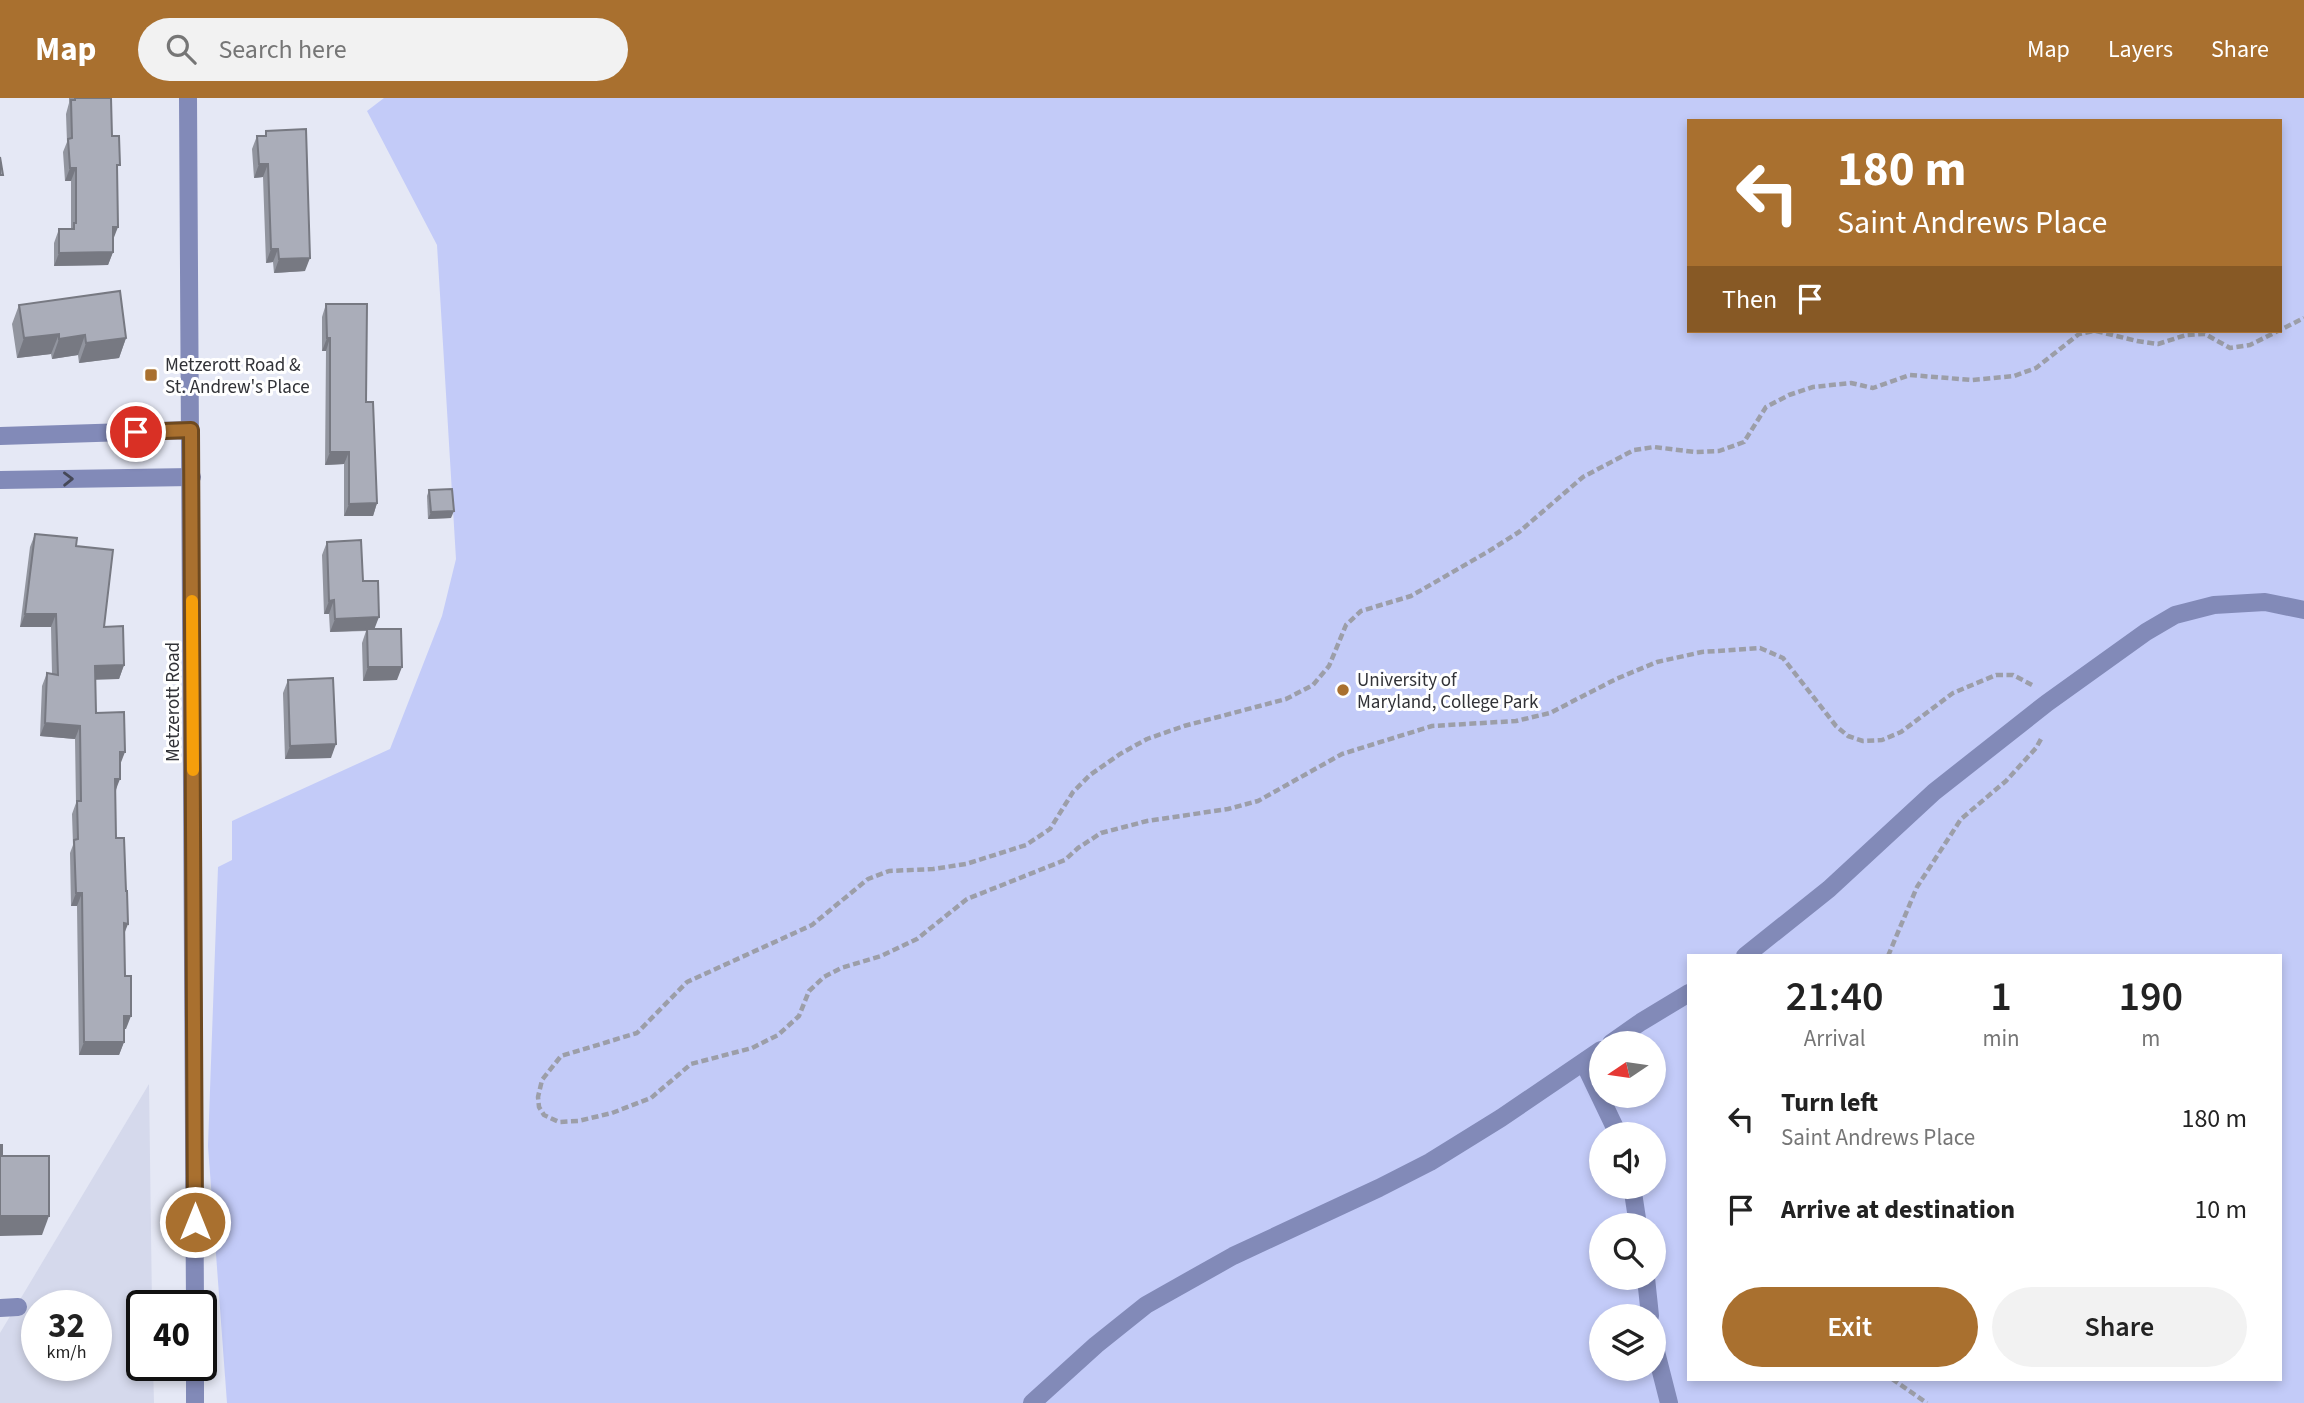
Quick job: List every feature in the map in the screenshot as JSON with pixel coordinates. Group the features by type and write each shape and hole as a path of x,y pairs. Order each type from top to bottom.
{"street":[{"name":"Metzerott Road","path":"188,98 195,1290"},
{"path":"0,436 191,430"},
{"path":"0,480 192,477"},
{"path":"1748,954 1829,889 1934,792 2047,703 2146,632 2175,615 2214,605 2265,602 2304,610"},
{"path":"1630,1031 1687,994"},
{"path":"1032,1403 1096,1345 1146,1306 1233,1256 1430,1162 1589,1059"},
{"path":"1584,1063 1612,1122"},
{"path":"195,1381 195,1403"},
{"path":"1663,1381 1669,1403"}],"path":[{"path":"2282,329 2304,318"},
{"path":"1889,954 1917,887 1961,819 2006,781 2036,748 2046,730 2049,712 2047,703 2029,682 2013,675 1996,675 1953,693 1900,732 1882,740 1863,741 1848,736 1836,726 1783,658 1760,648 1702,652 1657,662 1615,679 1550,713 1516,721 1432,726 1342,754 1258,801 1228,809 1147,821 1101,833 1065,860 967,899 917,939 881,956 824,976 809,991 799,1016 778,1034 752,1048 691,1065 651,1098 612,1113 578,1121 559,1122 544,1115 539,1107 542,1080 561,1056 637,1033 687,982 812,925 868,879 888,871 966,864 1026,845 1050,829 1073,792 1090,775 1120,754 1147,739 1184,726 1286,699 1313,685 1329,666 1346,625 1361,611 1411,596 1489,551 1519,532 1583,477 1634,450 1654,447 1695,452 1719,451 1744,442 1766,407 1788,395 1813,387 1851,383 1873,388 1910,375 1972,380 2014,376 2036,368 2079,334 2084,333"},
{"path":"2103,333 2158,344 2186,335 2204,334 2230,348 2250,345 2274,333"},
{"path":"1895,1381 1927,1403"}],"shaded area":[{"name":"University of Maryland, College Park","path":"384,98 2304,98 2304,1403 227,1403 208,1146 218,867 232,860 232,821 390,749 442,616 456,559 437,245 367,111"},
{"path":"149,1084 152,1290 126,1290 126,1381 153,1381 154,1403 0,1403 0,1333 21,1298 21,1381 112,1381 112,1290 26,1290"}],"building":[{"path":"111,98 112,136 119,136 120,165 117,165 118,227 113,227 113,252 59,253 59,229 74,229 76,223 76,168 70,168 68,139 72,138 71,100"},
{"path":"306,129 310,258 279,259 278,249 271,249 268,164 259,164 257,136 266,136 266,131"},
{"path":"120,291 126,338 86,343 85,335 59,339 59,334 24,338 19,305"},
{"path":"326,304 367,304 366,402 373,402 377,503 349,504 349,452 330,452 330,338 327,338"},
{"path":"452,489 454,511 431,512 429,490"},
{"path":"35,534 77,538 76,546 113,550 104,627 123,626 124,665 95,666 96,713 124,712 125,752 120,752 120,779 115,779 116,838 124,838 127,891 128,924 124,923 125,976 131,976 131,1016 124,1016 124,1042 84,1042 82,893 76,893 74,840 78,839 77,801 81,801 80,726 45,723 47,673 58,675 56,614 25,614"},
{"path":"361,540 363,581 378,581 379,617 335,619 334,600 329,601 327,542"},
{"path":"367,629 401,629 402,667 368,667"},
{"path":"333,678 336,744 290,746 288,680"},
{"path":"0,1145 2,1156 49,1156 49,1216 0,1216"}],"slow traffic":[{"path":"192,601 193,770"}],"place":[{"name":"Metzerott Road & St. Andrew's Place","path":"151,375"},
{"name":"University of Maryland, College Park","path":"1343,690"}],"route":[{"path":"136,432 191,430 195,1222"}]}
